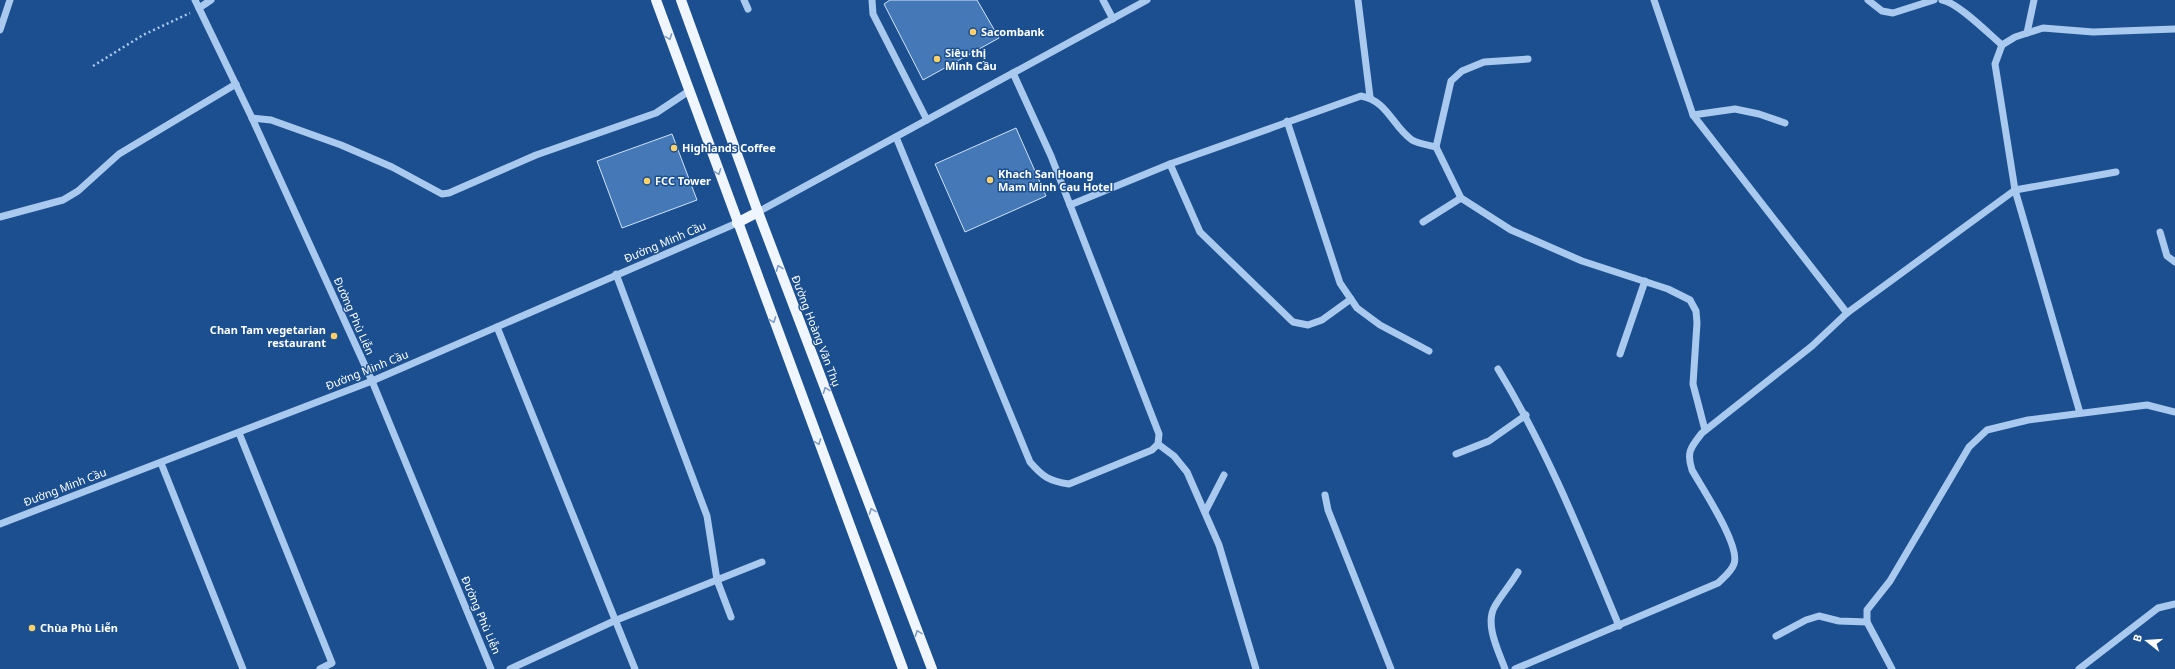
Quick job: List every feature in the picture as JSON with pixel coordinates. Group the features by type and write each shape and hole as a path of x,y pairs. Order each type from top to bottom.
{"main road":[{"path":"656,0 737,223 903,669"},
{"name":"Đường Hoàng Văn Thụ","path":"681,0 758,212 932,669"},
{"path":"737,223 758,212"}],"street":[{"path":"0,30 10,0"},
{"name":"Đường Phù Liễn","path":"195,0 252,118 372,382 491,669"},
{"path":"199,8 211,0"},
{"path":"744,0 748,9"},
{"path":"872,0 873,14 927,120"},
{"path":"1103,0 1113,19"},
{"path":"758,212 1147,0"},
{"path":"1358,0 1370,97"},
{"path":"1654,0 1693,115 1847,313"},
{"path":"1868,0 1882,11 1893,14 1934,0"},
{"path":"1942,0 1948,1 1960,10 2002,45"},
{"path":"2027,34 2034,0"},
{"path":"2080,413 2015,190 1996,64 2002,45 2015,37 2043,28 2093,32 2175,29"},
{"path":"1528,58 1484,62 1462,71 1451,81 1436,147 1461,198 1511,230 1582,261 1668,289 1690,300 1696,311 1693,384 1705,430"},
{"path":"896,137 1030,462 1042,476 1055,482 1069,484 1152,450 1158,444 1159,434 1051,156 1013,73"},
{"path":"0,217 63,200 78,191 119,154 236,84"},
{"path":"252,118 262,118 282,124 341,145 392,167 442,194 449,193 536,155 656,113 689,91"},
{"path":"1070,205 1170,164 1287,120 1361,96 1370,97 1382,106 1412,139 1436,147"},
{"path":"1693,115 1735,109 1759,114 1785,123"},
{"path":"1287,120 1340,283 1357,308 1380,325 1429,351"},
{"path":"1170,164 1200,232 1292,322 1308,325 1322,320 1351,299"},
{"path":"1515,669 1718,583 1728,573 1734,563 1733,542 1692,470 1689,460 1690,449 1705,430 1812,346 1847,313 2015,190 2116,172"},
{"path":"1423,222 1461,198"},
{"name":"Đường Minh Cầu","path":"0,524 372,382 616,274 737,223"},
{"path":"2160,232 2166,256 2175,262"},
{"path":"616,274 707,516 717,580 732,617"},
{"path":"1620,354 1645,281"},
{"path":"497,327 614,621 635,669"},
{"path":"1498,369 1526,415 1563,490 1619,626"},
{"path":"1892,669 1867,622 1867,610 1890,581 1969,447 1982,434 1987,430 2028,420 2147,405 2175,412"},
{"path":"1456,454 1489,441 1526,415"},
{"path":"238,433 332,663 320,669"},
{"path":"1158,444 1174,456 1187,472 1205,512 1219,545 1256,669"},
{"path":"161,463 242,669"},
{"path":"1205,512 1224,475"},
{"path":"1325,495 1328,510 1391,669"},
{"path":"510,669 614,621 762,562"},
{"path":"1505,669 1493,633 1492,616 1494,607 1518,572"},
{"path":"2079,669 2158,608 2175,604"},
{"path":"1776,636 1806,620 1819,616 1839,621 1867,622"}],"path":[{"path":"93,66 143,36 199,8"}],"building":[{"name":"Siêu thị Minh Cầu","path":"890,0 977,0 999,38 923,80 884,4"},
{"name":"Khach San Hoang Mam Minh Cau Hotel","path":"1016,128 1046,196 965,232 935,164"},
{"name":"FCC Tower","path":"672,134 697,200 622,228 597,161"}],"place":[{"name":"Sacombank","path":"973,32"},
{"name":"Siêu thị Minh Cầu","path":"937,59"},
{"name":"Highlands Coffee","path":"674,148"},
{"name":"Khach San Hoang Mam Minh Cau Hotel","path":"990,180"},
{"name":"FCC Tower","path":"647,181"},
{"name":"Chan Tam vegetarian restaurant","path":"334,336"},
{"name":"Chùa Phù Liễn","path":"32,628"}]}
